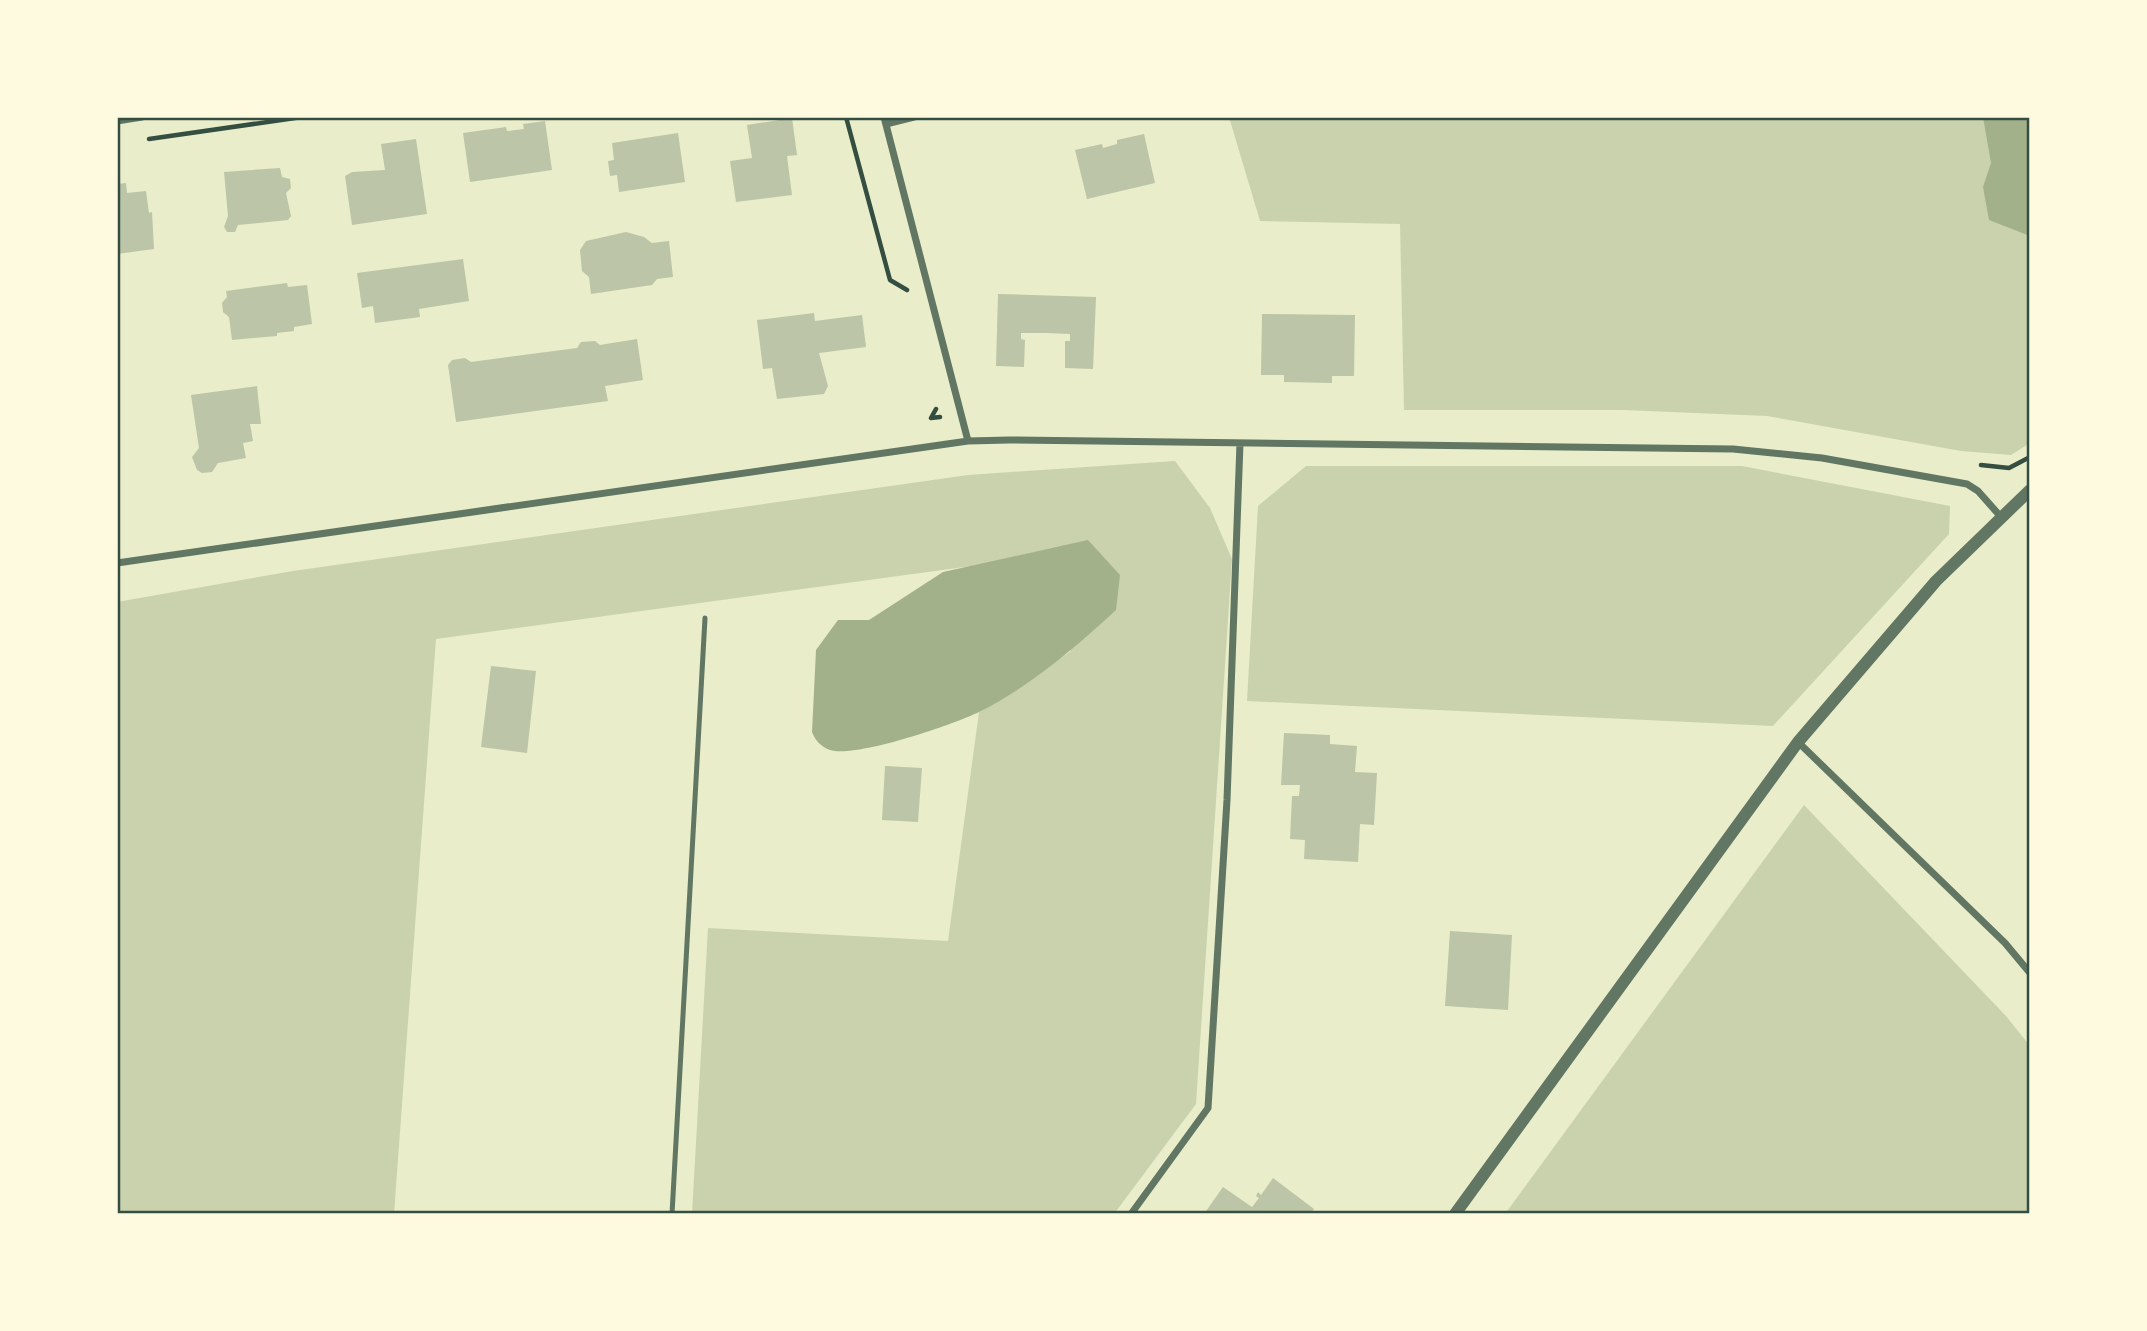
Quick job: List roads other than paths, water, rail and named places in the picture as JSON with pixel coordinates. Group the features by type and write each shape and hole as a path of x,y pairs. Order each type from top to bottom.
{"street":[{"path":"117,121 142,117"},
{"path":"914,117 885,121 964,417 968,441"},
{"path":"117,563 968,441 1710,447 1793,454 1967,484 1978,491 2001,517"},
{"path":"1131,1214 1208,1108 1227,800 1240,443"},
{"path":"1455,1214 1798,742 1936,581 2030,490"},
{"path":"1798,742 2005,943 2030,973"}],"lane":[{"path":"673,1214 705,618"}]}
